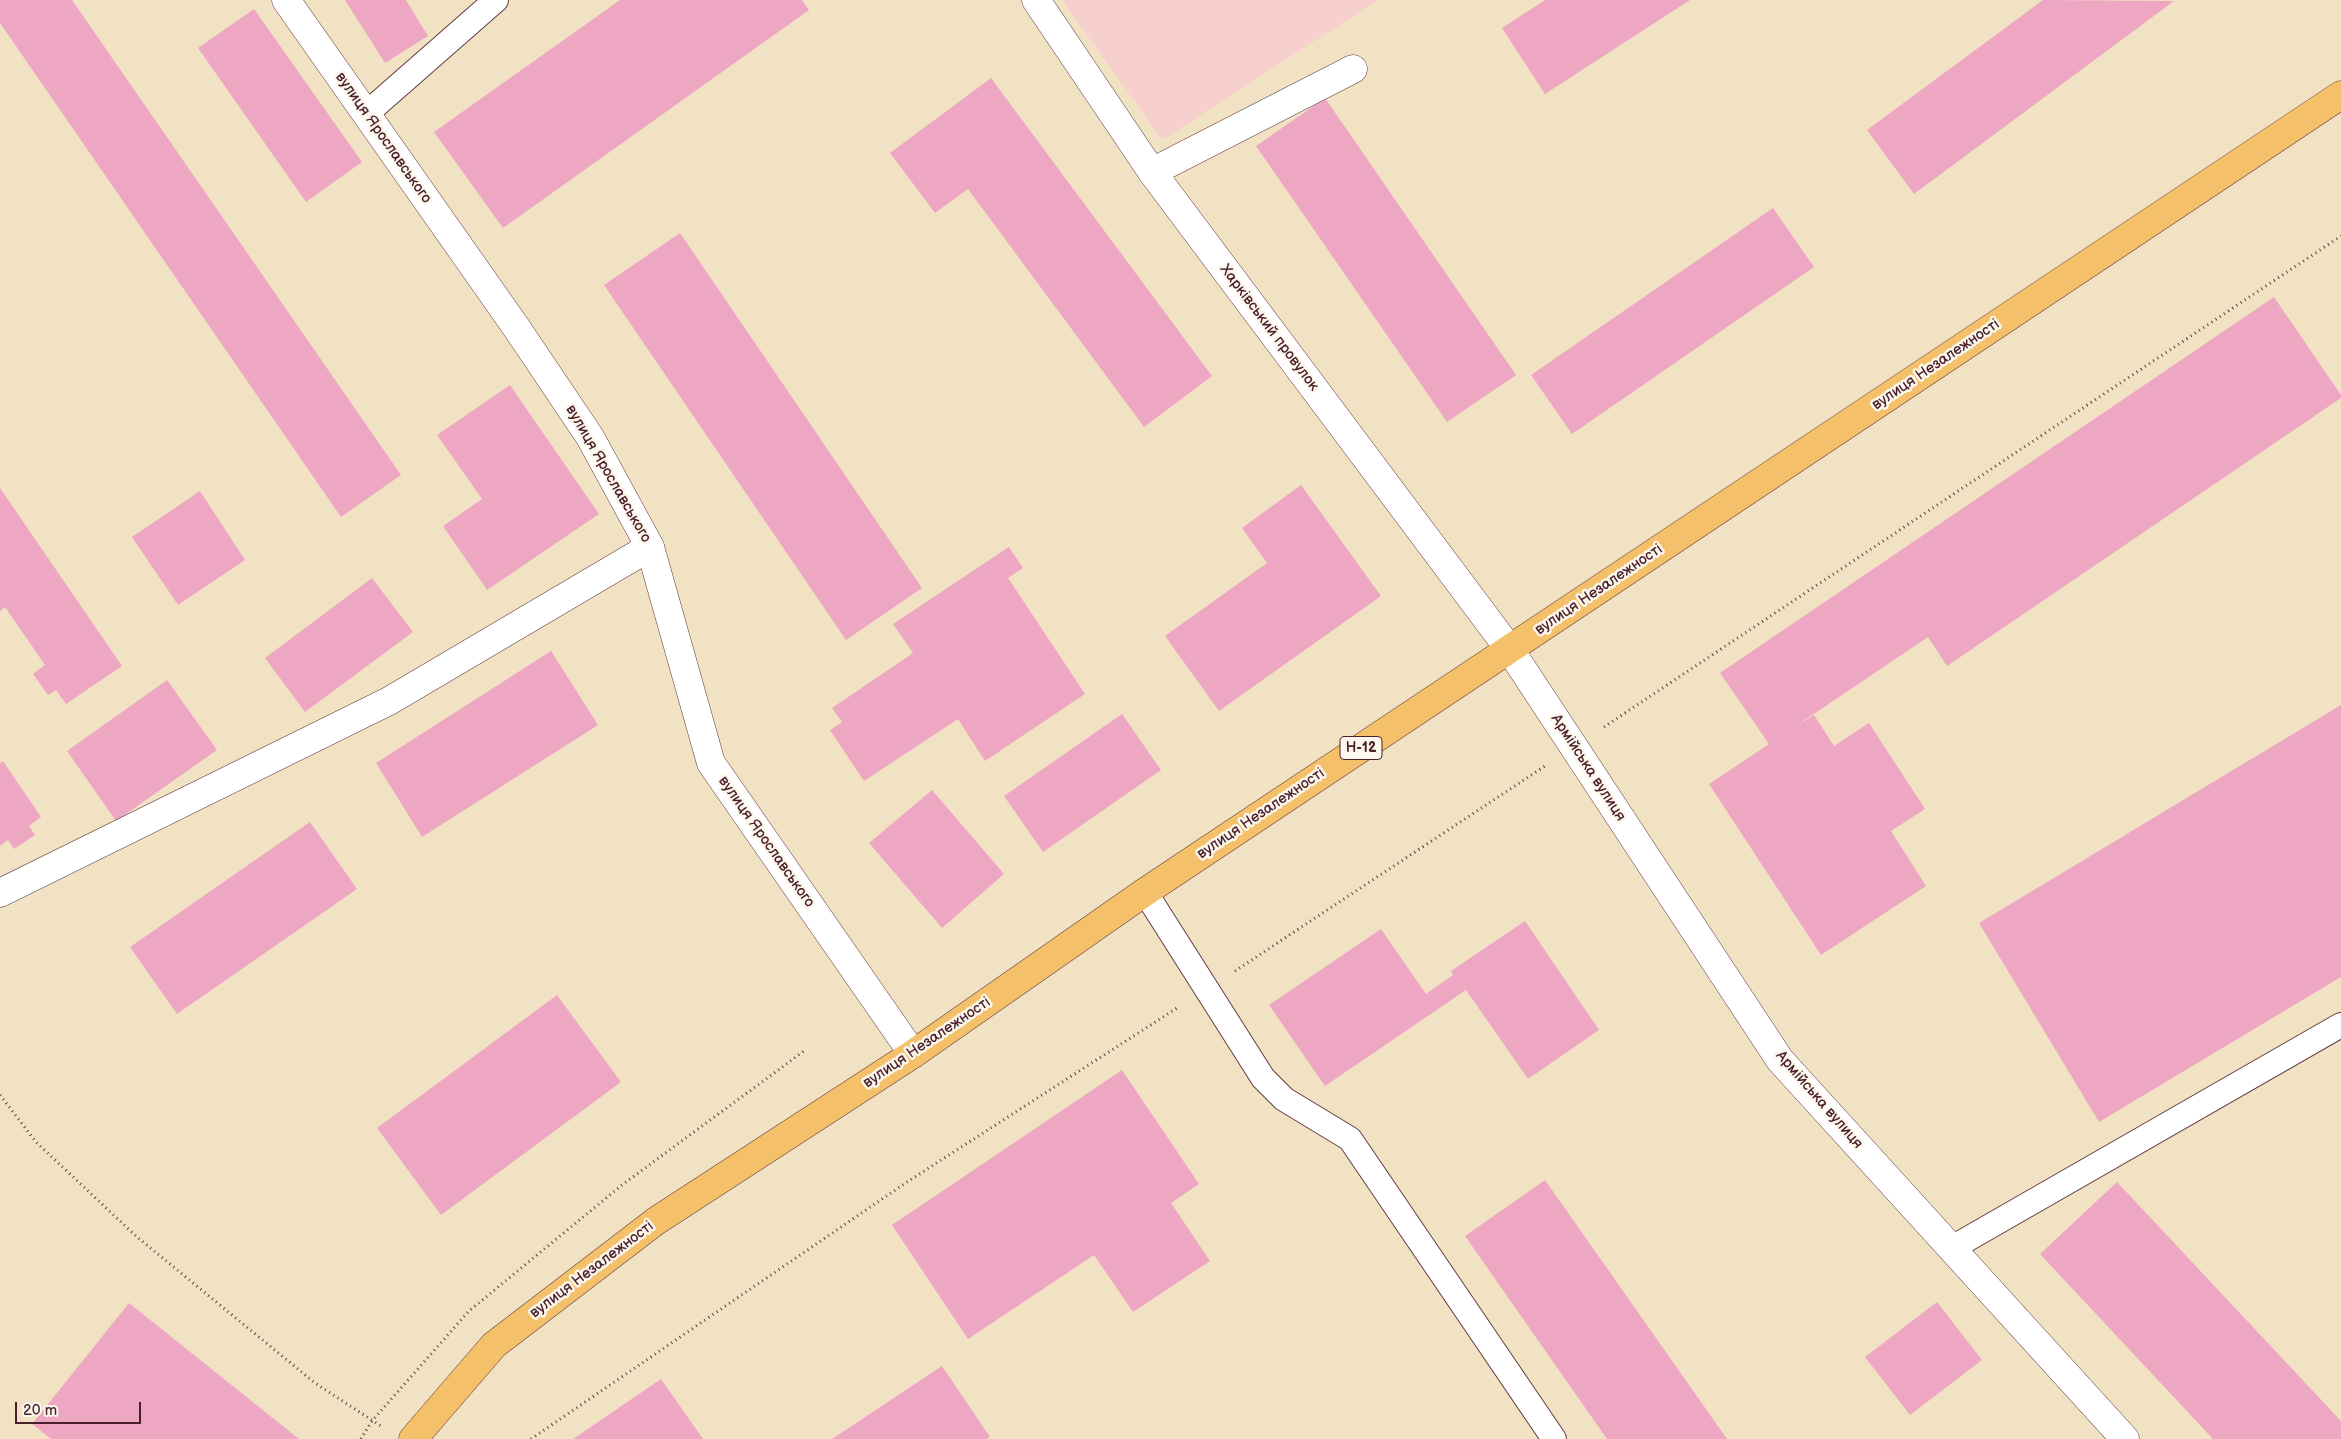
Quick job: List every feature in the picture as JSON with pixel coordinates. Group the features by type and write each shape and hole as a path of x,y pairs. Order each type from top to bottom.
{"main road":[{"name":"вулиця Незалежності","path":"413,1439 494,1345 656,1221 913,1054 1145,892 2341,95"}],"street":[{"name":"вулиця Ярославського","path":"286,0 516,327 590,437 650,547 711,763 913,1054"},
{"name":"Харківський провулок","path":"1036,0 1152,172 1510,650"},
{"path":"1152,172 1353,69"},
{"path":"0,893 390,701 650,547"},
{"name":"Армійська вулиця","path":"1510,650 1780,1060 2125,1439"}],"lane":[{"path":"366,114 496,0"},
{"path":"1145,892 1263,1078 1284,1098 1350,1139 1554,1439"},
{"path":"1952,1248 2341,1025"}],"path":[{"path":"531,1439 904,1184 1207,989 1574,747 2341,236"},
{"path":"361,1439 372,1421 469,1311 622,1185 804,1051"},
{"path":"0,1095 36,1142 137,1237 315,1383 386,1430"}],"shaded area":[{"path":"1062,0 1378,0 1162,140"}],"building":[{"path":"0,0 72,0 401,475 341,517 0,23"},
{"path":"345,0 406,0 428,36 385,63"},
{"path":"620,0 802,0 809,10 503,228 434,132"},
{"path":"1545,0 1690,0 1545,94 1502,28"},
{"path":"2043,0 2174,1 1914,194 1867,130"},
{"path":"254,9 362,162 306,202 198,48"},
{"path":"991,78 1212,376 1144,427 968,189 935,213 890,153"},
{"path":"1325,98 1516,375 1447,422 1256,146"},
{"path":"1773,208 1814,267 1572,434 1531,375"},
{"path":"680,233 922,588 846,640 604,285"},
{"path":"2274,297 2341,395 2341,398 1947,666 1928,637 1793,728 1814,715 1834,746 1869,723 1925,809 1891,831 1926,886 1821,955 1709,784 1769,744 1720,673"},
{"path":"510,385 599,514 487,590 443,526 482,499 437,435"},
{"path":"1301,485 1381,596 1219,711 1165,636 1267,563 1242,528"},
{"path":"0,488 122,666 66,704 56,690 48,695 33,674 45,665 5,607 0,611"},
{"path":"200,491 245,560 178,605 132,537"},
{"path":"1009,547 1023,568 1008,578 1085,694 985,761 958,719 864,781 830,730 842,722 832,708 913,653 893,624"},
{"path":"372,578 413,632 305,712 265,658"},
{"path":"551,651 598,725 422,837 376,763"},
{"path":"167,680 217,750 116,821 67,751"},
{"path":"2341,705 2341,977 2099,1122 1979,923"},
{"path":"1122,714 1161,770 1043,852 1004,796"},
{"path":"3,761 41,817 29,826 35,835 14,849 8,840 0,846 0,763"},
{"path":"932,790 1004,874 942,928 869,843"},
{"path":"310,822 357,889 177,1014 130,947"},
{"path":"1525,921 1599,1030 1528,1079 1466,990 1325,1086 1269,1005 1381,929 1426,994 1453,975 1451,971"},
{"path":"557,995 621,1082 441,1215 377,1128"},
{"path":"1122,1070 1199,1184 1171,1203 1210,1261 1133,1312 1094,1255 968,1339 892,1225"},
{"path":"1545,1180 1727,1439 1607,1439 1465,1236"},
{"path":"2117,1182 2341,1421 2341,1439 2213,1439 2040,1254"},
{"path":"1937,1302 1982,1360 1910,1415 1865,1357"},
{"path":"129,1303 299,1439 51,1439 32,1424"},
{"path":"942,1366 990,1437 986,1439 832,1439"},
{"path":"661,1379 703,1439 573,1439"}]}
